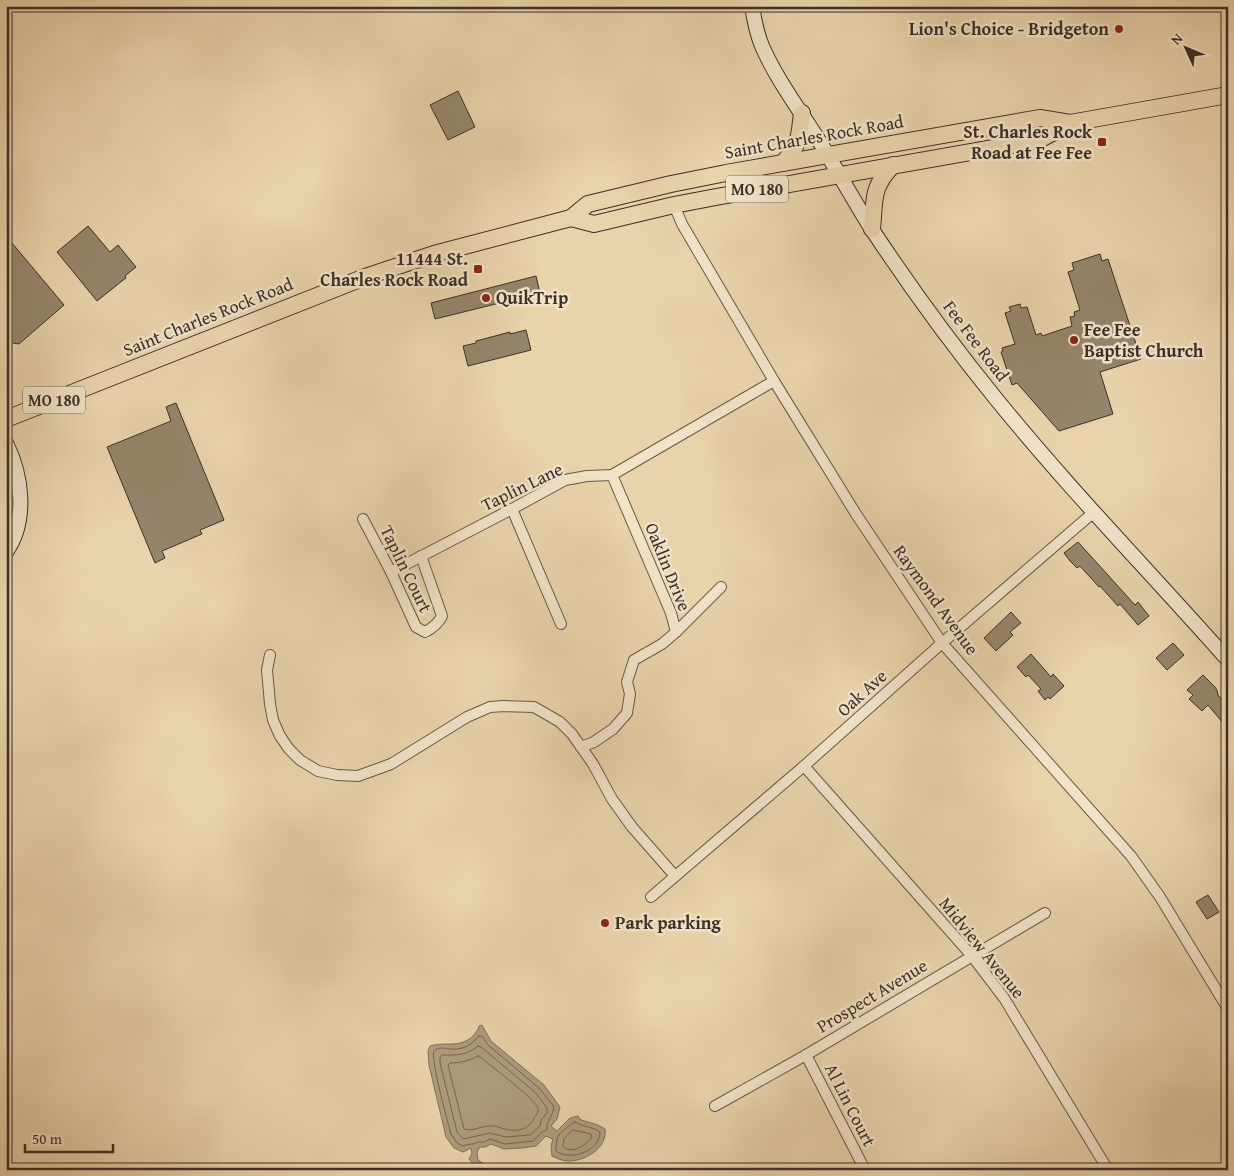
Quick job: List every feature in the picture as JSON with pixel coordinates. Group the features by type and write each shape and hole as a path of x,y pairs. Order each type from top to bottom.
{"main road":[{"name":"Saint Charles Rock Road","path":"571,218 594,224 674,205 1039,140 1070,123 1228,95"},
{"path":"783,163 797,145 802,113"},
{"name":"Saint Charles Rock Road","path":"6,419 365,277 434,254 571,218 588,204 671,184 1040,118 1070,123"},
{"path":"872,229 875,204 874,194 883,175 893,165"}],"street":[{"name":"Fee Fee Road","path":"752,6 761,44 770,64 872,229 907,280 998,402 1094,512 1228,660"},
{"name":"Raymond Avenue","path":"674,205 682,224 774,381 856,514 942,644 1130,856 1160,896 1228,1009"},
{"name":"Taplin Lane","path":"391,572 565,480 587,476 612,475 774,381"},
{"path":"6,443 18,475 20,500 15,536 6,552"},
{"name":"Oaklin Drive","path":"581,747 594,742 613,729 627,712 630,694 627,682 634,660 662,644 676,632 671,613 612,475"},
{"path":"512,509 561,624"},
{"name":"Oak Ave","path":"651,897 1094,512"},
{"name":"Taplin Court","path":"363,519 391,572 416,627 425,632 434,628 442,616 421,556"},
{"path":"676,632 722,587"},
{"path":"270,655 267,670 270,704 273,720 280,736 300,760 318,771 337,775 358,776 391,764 467,717 490,707 534,707 560,722 572,734 593,764 612,799 632,827 674,876"},
{"name":"Midview Avenue","path":"804,766 972,956 1004,998 1108,1170"},
{"name":"Prospect Avenue","path":"715,1106 806,1055 1045,913"},
{"name":"Al Lin Court","path":"806,1055 865,1170"}],"water":[{"path":"482,1025 491,1041 544,1085 560,1107 557,1119 551,1126 557,1131 570,1118 578,1116 581,1120 598,1125 605,1129 605,1136 599,1148 581,1159 567,1161 552,1156 551,1146 553,1139 546,1136 536,1146 504,1149 491,1144 480,1147 477,1152 478,1160 493,1170 473,1170 475,1166 469,1159 472,1153 471,1148 463,1152 454,1148 446,1137 429,1065 428,1051 430,1046 457,1044 468,1040 479,1026"}],"building":[{"path":"458,91 475,127 448,140 430,105"},
{"path":"88,226 110,252 118,245 136,267 125,276 126,278 97,301 57,252"},
{"path":"12,243 64,305 19,344 6,342 6,248"},
{"name":"Fee Fee Baptist Church","path":"1100,254 1102,261 1108,259 1141,359 1100,372 1113,414 1059,431 1017,383 1012,385 1001,352 1003,351 1002,348 1015,344 1005,313 1011,311 1009,307 1020,304 1021,308 1027,307 1036,335 1041,333 1042,336 1072,326 1070,317 1075,316 1074,312 1080,310 1068,272 1074,270 1072,263"},
{"name":"QuikTrip","path":"536,276 540,293 435,319 431,303"},
{"path":"526,330 531,350 468,366 463,346 510,332 510,334"},
{"path":"176,403 224,520 200,530 202,534 162,551 165,558 155,563 107,447 171,421 166,407"},
{"path":"1078,542 1135,605 1138,602 1149,616 1138,625 1120,604 1118,606 1080,566 1077,568 1070,561 1064,553"},
{"path":"1011,612 1021,623 1010,632 1013,635 996,651 984,638"},
{"path":"1173,643 1184,655 1167,670 1156,658"},
{"path":"1031,654 1051,677 1053,674 1064,686 1050,699 1048,697 1045,700 1038,691 1041,689 1028,675 1026,677 1017,667"},
{"path":"1203,675 1215,687 1218,695 1228,707 1228,729 1208,705 1202,711 1189,699 1193,695 1187,690"},
{"path":"1208,895 1219,912 1207,919 1196,902"}],"place":[{"name":"Lion's Choice - Bridgeton","path":"1119,29"},
{"name":"St. Charles Rock Road at Fee Fee","path":"1102,142"},
{"name":"11444 St. Charles Rock Road","path":"478,269"},
{"name":"QuikTrip","path":"486,298"},
{"name":"Fee Fee Baptist Church","path":"1074,340"},
{"name":"Park parking","path":"605,923"}]}
